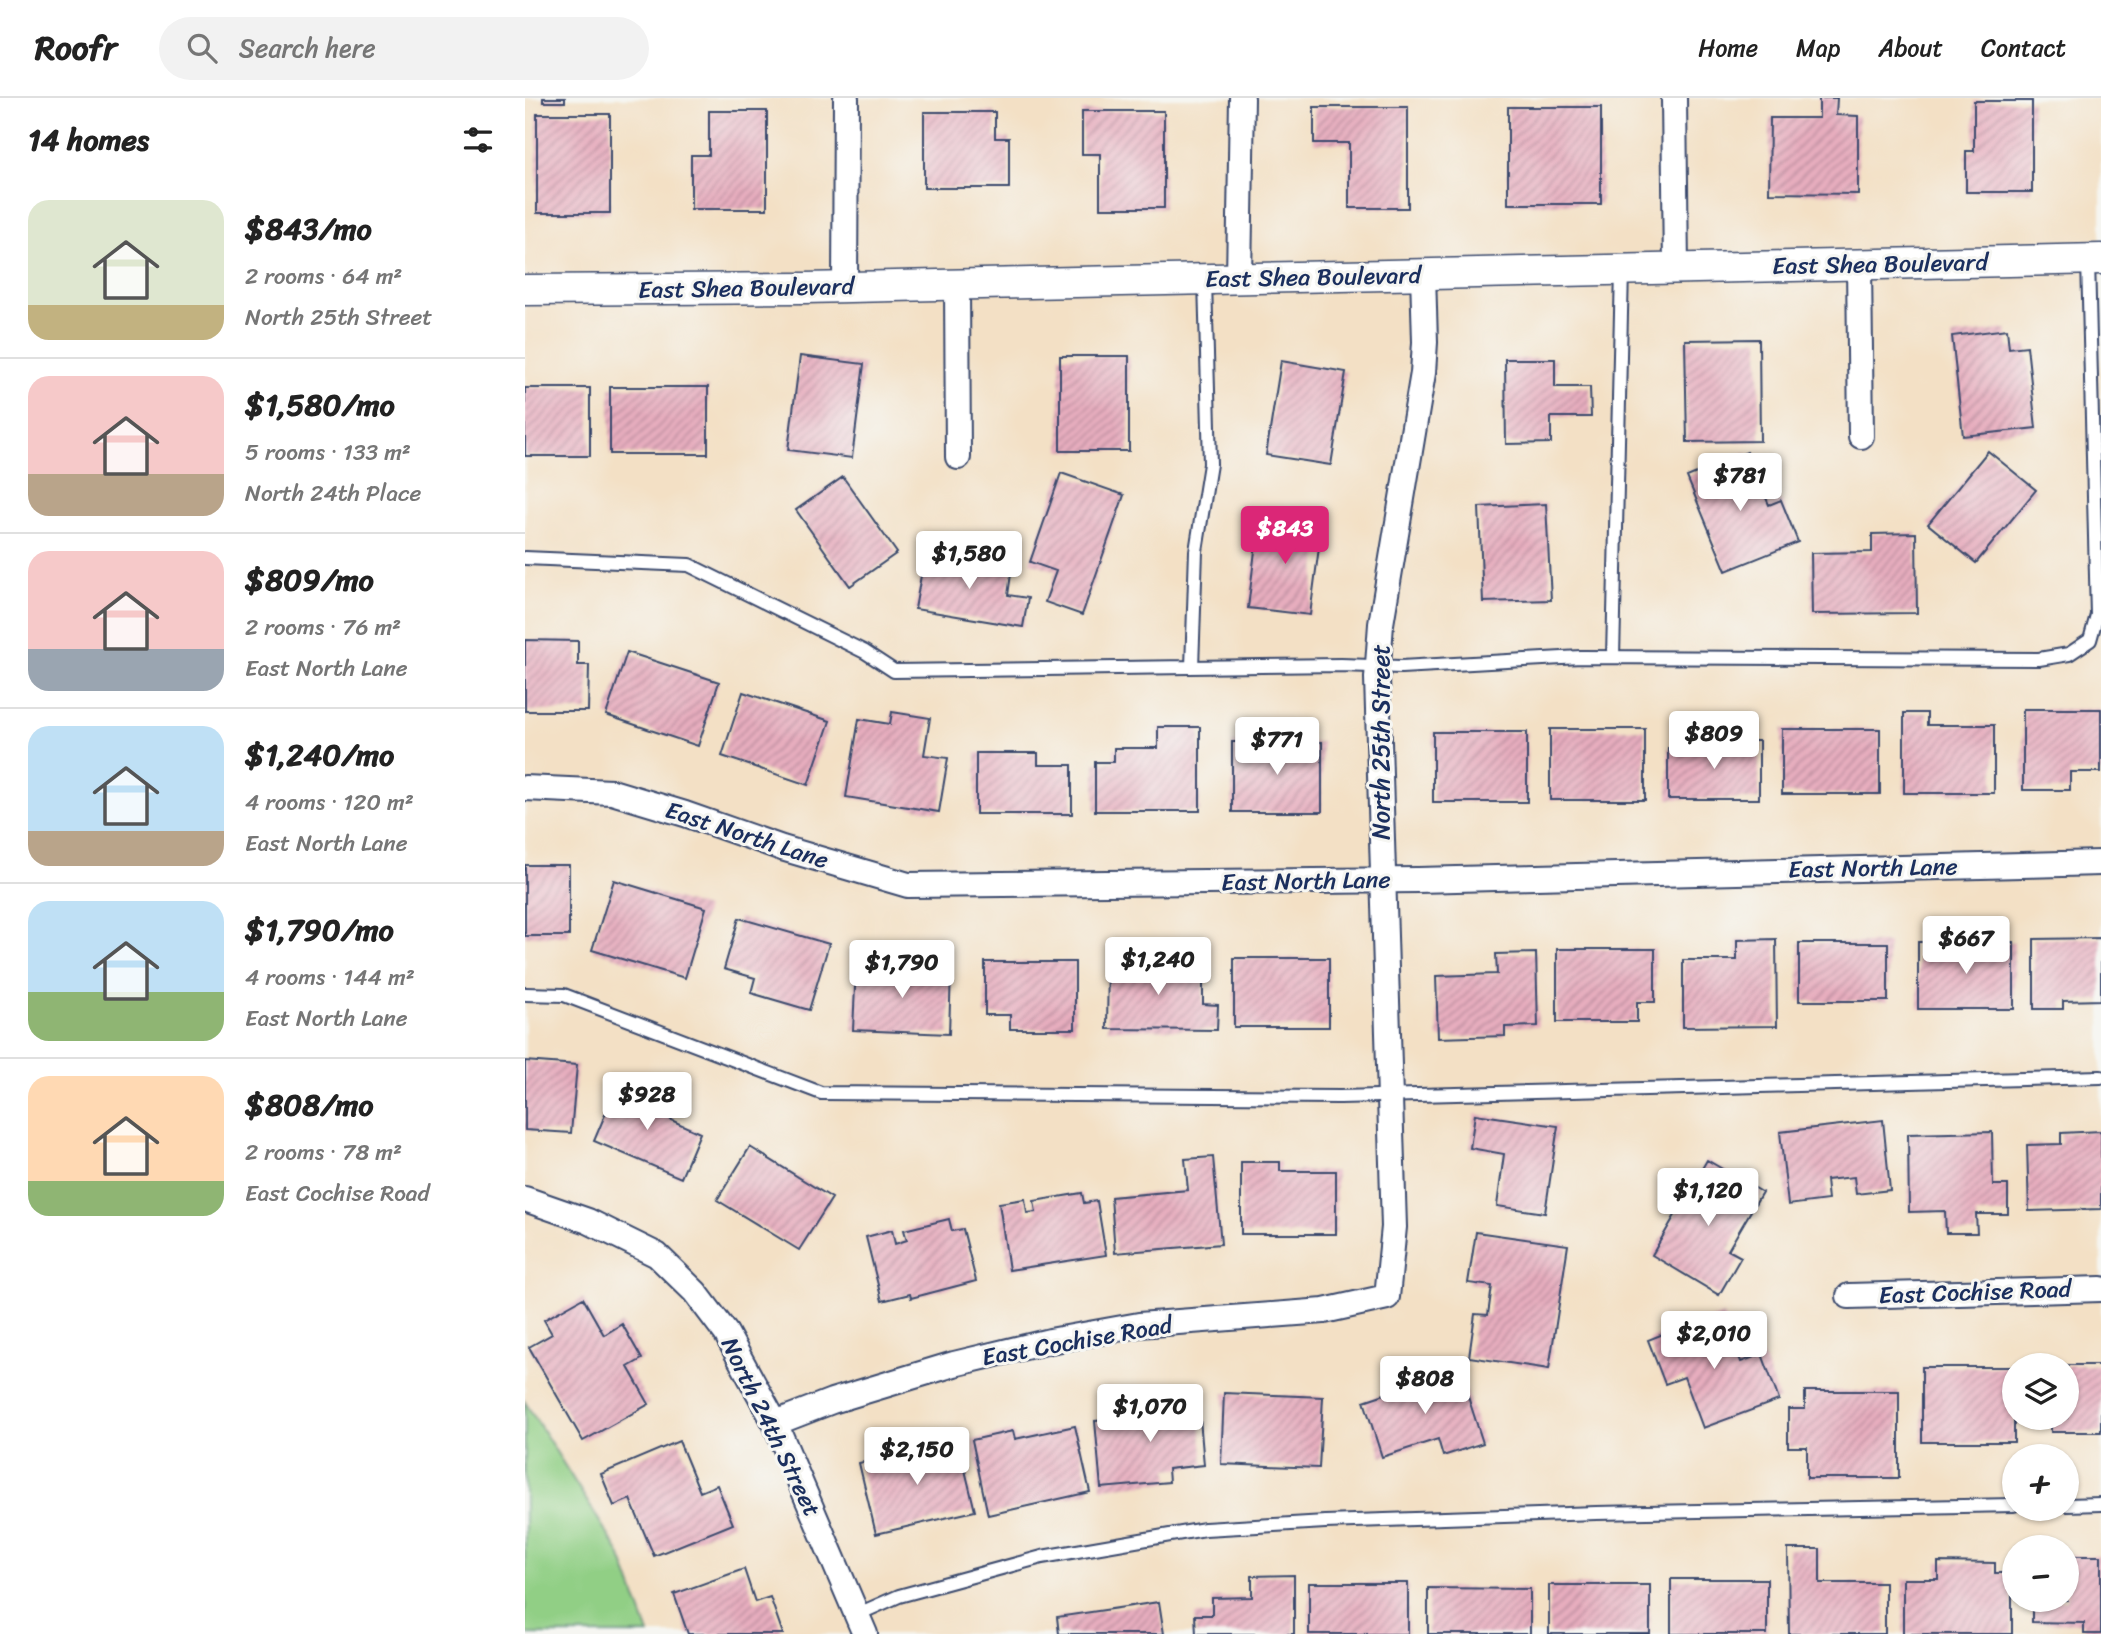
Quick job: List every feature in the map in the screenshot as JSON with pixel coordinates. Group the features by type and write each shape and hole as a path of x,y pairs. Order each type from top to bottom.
{"street":[{"path":"845,287 846,98"},
{"path":"1240,278 1242,98"},
{"path":"1674,98 1675,269"},
{"name":"East Shea Boulevard","path":"525,290 957,285 2095,259"},
{"path":"1859,265 1861,436"},
{"name":"North 25th Street","path":"1387,1297 1394,1227 1382,880 1378,666 1381,624 1423,373 1423,274"},
{"path":"957,285 958,457"},
{"name":"East North Lane","path":"525,788 612,792 782,848 908,885 1382,880 2101,863"},
{"name":"North 24th Street","path":"525,1199 588,1221 657,1255 695,1292 726,1333 775,1423 861,1624"},
{"name":"East Cochise Road","path":"1849,1296 2101,1289"},
{"name":"East Cochise Road","path":"775,1423 832,1401 954,1364 1050,1341 1139,1325 1324,1311 1387,1297"}],"lane":[{"path":"525,558 689,565 865,652 894,671 1401,667 1581,657 2039,659 2069,654 2090,640 2097,615 2095,259"},
{"path":"1613,657 1622,270"},
{"path":"1192,667 1196,551 1209,464 1205,279"},
{"path":"525,994 564,995 821,1093 1326,1097 2101,1077"},
{"path":"2079,1504 2101,1504"},
{"path":"861,1624 899,1596 1042,1557 1205,1529 1582,1513 2002,1506"}],"green space":[{"path":"525,1402 620,1554 649,1634 525,1634"}],"building":[{"path":"543,98 565,98 565,102 543,102"},
{"path":"1819,98 1837,98 1836,115 1858,116 1858,194 1769,193 1770,118 1819,118"},
{"path":"1974,101 2032,101 2032,192 1966,192 1966,151 1974,151"},
{"path":"1314,107 1408,107 1408,208 1349,208 1349,143 1314,143"},
{"path":"1508,107 1601,107 1601,204 1508,204"},
{"path":"709,111 767,111 767,209 691,209 691,155 709,155"},
{"path":"1082,111 1164,111 1164,208 1100,208 1100,154 1082,154"},
{"path":"924,112 995,112 995,138 1009,138 1009,188 924,188"},
{"path":"537,114 610,114 610,213 537,213"},
{"path":"2007,329 2009,348 2027,346 2036,428 1963,436 1952,336"},
{"path":"1759,339 1760,441 1687,442 1685,340"},
{"path":"800,356 864,364 852,458 788,450"},
{"path":"1060,356 1129,356 1129,451 1060,451"},
{"path":"1505,359 1555,359 1555,387 1590,387 1591,417 1551,417 1551,443 1506,444"},
{"path":"1281,361 1346,372 1331,465 1266,455"},
{"path":"610,387 708,387 708,454 610,454"},
{"path":"525,388 590,388 590,456 525,456"},
{"path":"1988,451 2036,490 1976,563 1928,524"},
{"path":"1747,452 1769,505 1781,500 1798,542 1726,571 1687,477"},
{"path":"1061,473 1124,495 1082,615 1045,602 1056,571 1030,562"},
{"path":"843,477 897,553 850,586 796,510"},
{"path":"1546,504 1551,600 1483,602 1479,507"},
{"path":"1259,518 1322,525 1310,615 1248,608"},
{"path":"1916,533 1917,613 1812,614 1811,553 1872,552 1872,534"},
{"path":"925,553 1012,567 1008,595 1028,598 1023,627 915,609"},
{"path":"525,640 578,641 578,665 589,665 588,711 525,711"},
{"path":"627,652 719,682 698,746 606,715"},
{"path":"743,692 830,721 808,785 722,756"},
{"path":"2023,709 2101,709 2101,772 2070,772 2070,790 2023,790"},
{"path":"892,712 930,718 924,755 948,758 939,812 846,797 859,719 890,724"},
{"path":"1904,713 1927,713 1927,725 1994,725 1994,793 1904,793"},
{"path":"1158,727 1200,727 1200,811 1095,811 1095,762 1114,762 1114,748 1158,748"},
{"path":"1550,729 1645,729 1645,800 1550,800"},
{"path":"1782,729 1880,729 1880,794 1782,794"},
{"path":"1433,732 1527,732 1527,802 1433,802"},
{"path":"1687,741 1759,741 1759,799 1668,799 1668,748 1687,748"},
{"path":"1232,742 1322,742 1322,812 1232,812"},
{"path":"976,753 1038,753 1038,765 1072,765 1072,814 976,814"},
{"path":"525,865 569,865 569,936 525,936"},
{"path":"614,880 706,908 685,978 592,950"},
{"path":"739,918 829,944 809,1010 751,993 755,978 724,969"},
{"path":"2101,938 2101,1000 2063,1001 2063,1009 2034,1009 2034,939"},
{"path":"1776,939 1777,1026 1683,1027 1683,960 1737,960 1737,940"},
{"path":"1918,942 2014,942 2014,1009 1918,1009"},
{"path":"1799,943 1888,943 1888,1001 1799,1001"},
{"path":"1557,949 1655,949 1655,1002 1637,1002 1637,1022 1557,1022"},
{"path":"1536,953 1538,1026 1505,1027 1505,1036 1438,1038 1436,976 1497,974 1496,954"},
{"path":"1234,958 1329,958 1329,1027 1234,1027"},
{"path":"1108,961 1203,962 1203,1004 1218,1005 1217,1030 1107,1029"},
{"path":"985,962 1075,962 1075,1029 1010,1029 1010,1015 985,1015"},
{"path":"856,966 951,970 949,1034 853,1030"},
{"path":"525,1061 577,1065 571,1133 525,1130"},
{"path":"618,1084 676,1109 671,1120 700,1133 681,1178 594,1141"},
{"path":"1475,1114 1558,1126 1545,1213 1497,1206 1504,1154 1470,1148"},
{"path":"1883,1120 1890,1190 1856,1194 1854,1177 1826,1180 1828,1200 1788,1205 1780,1132"},
{"path":"2101,1131 2101,1209 2029,1211 2027,1145 2061,1144 2061,1133"},
{"path":"1992,1132 1993,1185 2008,1185 2008,1214 1976,1214 1977,1233 1946,1233 1945,1211 1909,1212 1908,1134"},
{"path":"750,1147 832,1198 799,1250 717,1200"},
{"path":"1213,1157 1221,1244 1115,1253 1111,1197 1188,1190 1185,1159"},
{"path":"1707,1160 1762,1192 1728,1250 1741,1257 1719,1295 1652,1255"},
{"path":"1241,1162 1280,1162 1280,1171 1336,1171 1336,1234 1241,1234"},
{"path":"1082,1193 1084,1203 1097,1201 1106,1255 1009,1270 999,1203 1025,1199 1027,1213 1036,1212 1034,1201"},
{"path":"949,1219 952,1231 963,1229 976,1281 911,1298 910,1294 882,1301 866,1237 892,1230 895,1244 907,1240 904,1230"},
{"path":"1476,1232 1568,1245 1549,1369 1469,1357 1475,1314 1488,1315 1492,1286 1468,1283"},
{"path":"583,1298 604,1335 622,1324 642,1359 628,1367 649,1404 583,1441 529,1347 552,1334 544,1320"},
{"path":"1723,1315 1741,1362 1762,1354 1779,1400 1703,1428 1684,1377 1665,1384 1648,1340 1673,1330 1674,1334"},
{"path":"2079,1365 2101,1365 2101,1432 2051,1432 2079,1430"},
{"path":"1922,1367 2002,1367 2002,1430 2014,1430 2014,1442 1922,1442"},
{"path":"1459,1369 1483,1443 1443,1456 1438,1439 1382,1457 1364,1401"},
{"path":"1805,1391 1899,1391 1899,1478 1807,1478 1807,1447 1788,1447 1788,1409 1805,1409"},
{"path":"1224,1393 1323,1397 1319,1468 1221,1464"},
{"path":"1198,1395 1204,1465 1168,1469 1169,1482 1101,1488 1095,1421 1156,1416 1154,1399"},
{"path":"1075,1426 1090,1492 988,1515 972,1440 1013,1431 1015,1439"},
{"path":"679,1441 700,1492 717,1485 733,1524 654,1556 630,1499 614,1506 601,1474"},
{"path":"958,1441 975,1511 876,1534 859,1463"},
{"path":"1788,1549 1820,1549 1820,1583 1885,1583 1885,1634 1789,1634"},
{"path":"2079,1556 2101,1556 2101,1634 2084,1634 2084,1623 2032,1622 2032,1612 2079,1612"},
{"path":"1938,1562 1995,1563 1995,1573 2002,1573 2002,1612 2012,1612 2012,1634 1903,1634 1903,1579 1938,1579"},
{"path":"744,1569 755,1602 770,1597 783,1634 688,1634 674,1594"},
{"path":"1294,1575 1294,1634 1196,1634 1195,1615 1212,1615 1212,1598 1252,1597 1252,1576"},
{"path":"1671,1579 1767,1579 1767,1634 1671,1634"},
{"path":"1309,1583 1408,1583 1408,1634 1309,1634"},
{"path":"1549,1585 1650,1585 1650,1634 1549,1634"},
{"path":"1428,1588 1530,1589 1530,1634 1428,1634"},
{"path":"1159,1602 1164,1634 1059,1634 1057,1617"}]}
